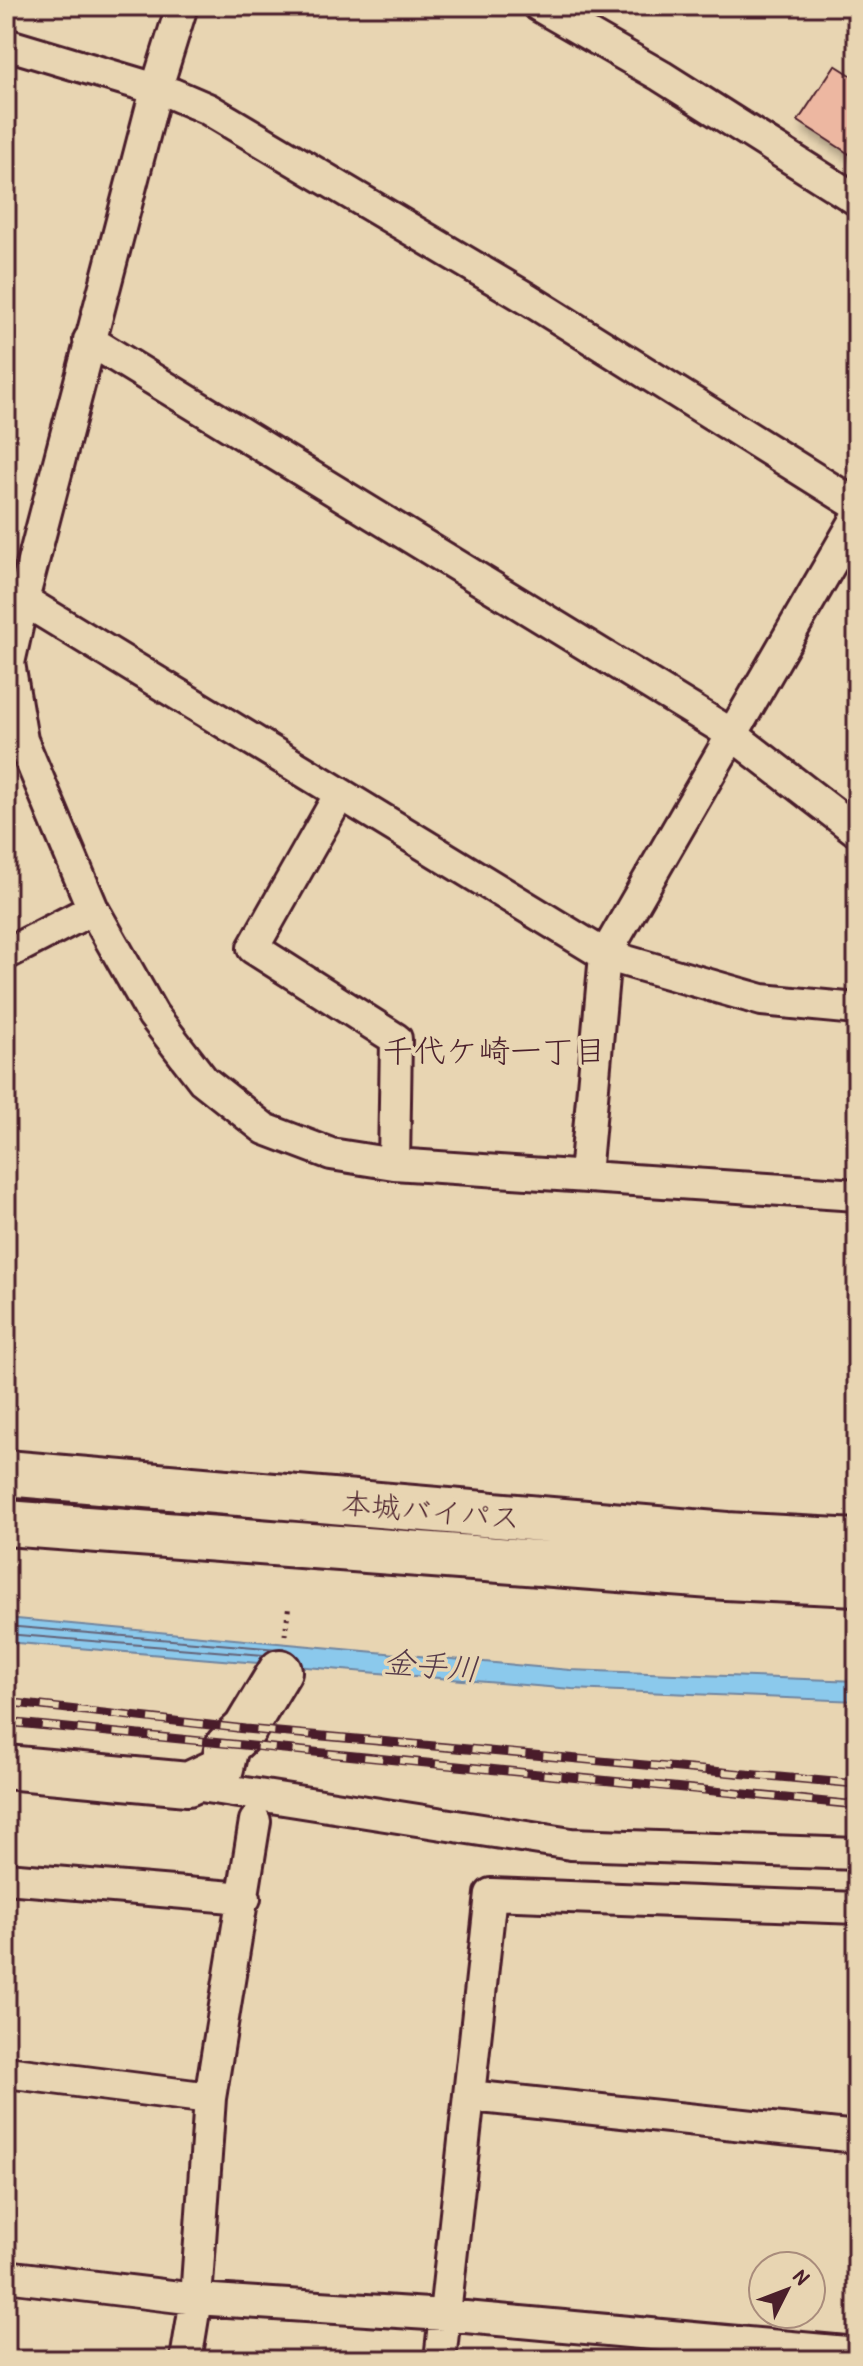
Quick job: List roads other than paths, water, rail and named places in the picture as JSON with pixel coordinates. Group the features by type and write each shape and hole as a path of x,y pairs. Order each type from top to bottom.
{"highway":[{"name":"本城バイパス","path":"6,1473 727,1535 857,1542"},
{"name":"本城バイパス","path":"6,1523 725,1577 857,1583"}],"main road":[{"path":"6,1767 188,1784 222,1768 227,1746 245,1729 280,1671"}],"street":[{"path":"182,6 156,90 89,340 9,663 22,740 93,909 153,1015 203,1080 265,1129 331,1154 394,1164 857,1195"},
{"path":"539,6 661,76 857,200"},
{"path":"6,44 208,109 528,299 857,505"},
{"path":"89,340 730,733 857,831"},
{"path":"585,1175 605,955 730,733 857,518"},
{"path":"23,600 605,955 762,1000 857,1009"},
{"path":"340,794 253,948 396,1039 394,1164"},
{"path":"6,954 93,909"},
{"path":"188,1784 571,1844 857,1854"},
{"path":"186,2360 196,2299 210,2098 245,1898 255,1821"},
{"path":"6,1878 245,1898"},
{"path":"440,2360 491,1894 857,1908"},
{"path":"6,2072 210,2098"},
{"path":"470,2096 857,2137"},
{"path":"6,2276 196,2299 444,2315 855,2351"}],"water":[{"name":"金手川","path":"6,1618 570,1670 857,1681 857,1701 572,1689 6,1642"}],"railway":[{"path":"6,1702 245,1729 857,1784"},
{"path":"6,1722 857,1805"}],"district":[{"name":"千代ケ崎一丁目","path":"494,1050"}]}
